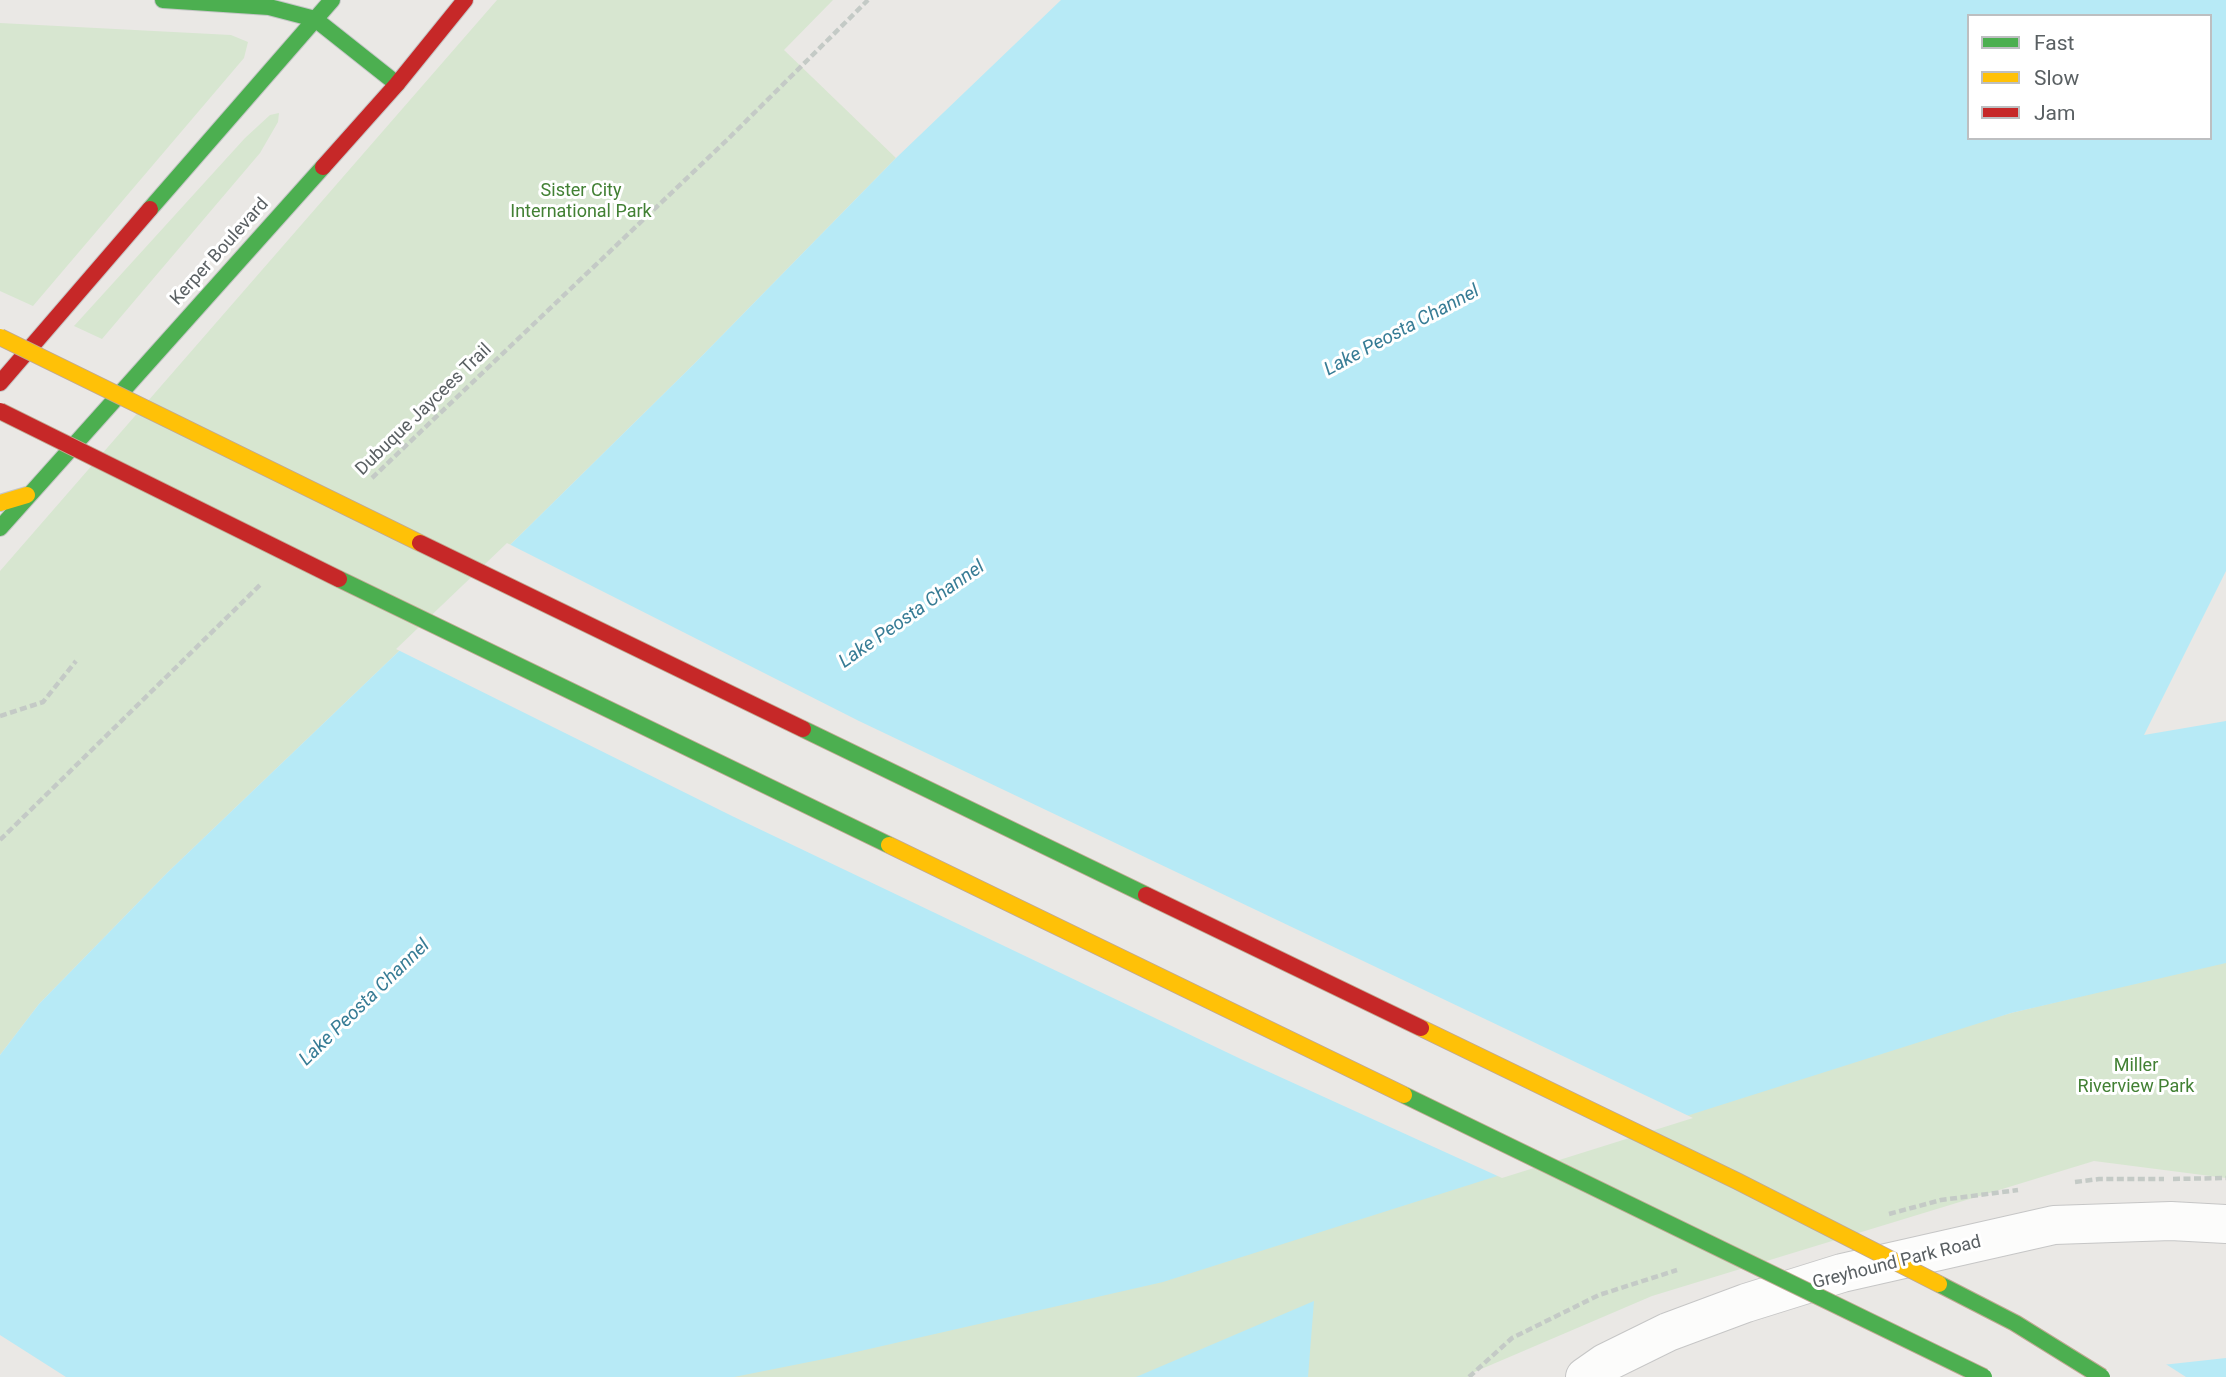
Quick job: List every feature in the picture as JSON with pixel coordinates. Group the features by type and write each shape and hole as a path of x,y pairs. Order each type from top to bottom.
{"main road":[{"path":"163,0 269,7 315,19 397,84"},
{"path":"0,383 332,0"},
{"name":"Kerper Boulevard","path":"0,528 397,84 465,0"},
{"path":"0,337 1737,1181 2015,1323 2102,1377"},
{"path":"0,411 275,548 1984,1377"},
{"path":"0,503 27,495"}],"street":[{"name":"Greyhound Park Road","path":"1585,1377 1605,1363 1668,1332 1746,1303 1842,1273 2054,1225 2171,1221 2226,1224"}],"path":[{"name":"Dubuque Jaycees Trail","path":"371,480 729,138 867,0"},
{"path":"0,839 270,575"},
{"path":"0,716 43,702 76,661"}],"green space":[{"name":"Sister City International Park","path":"497,0 833,0 784,50 896,158 694,364 510,545 168,872 39,1004 0,1055 0,571"},
{"path":"0,23 231,35 248,42 244,58 33,306 0,291"},
{"path":"279,113 278,122 260,153 102,339 74,326 245,138 270,115"},
{"name":"Miller Riverview Park","path":"2226,961 2226,1178 2094,1161 1652,1296 1468,1377 717,1377 2011,1013"}],"water":[{"name":"Lake Peosta Channel","path":"1061,0 2226,0 2226,571 2144,735 2226,721 2226,963 2011,1013 1163,1282 734,1377 0,1377 0,1055 39,1004 168,872 510,545 694,364 896,158"},
{"path":"1314,1301 1308,1377 1136,1377"},
{"path":"2226,1358 2226,1377 2053,1377"}],"pier":[{"path":"507,543 859,721 1693,1118 1502,1178 1245,1061 732,816 396,649"},
{"path":"0,1335 66,1377 0,1377"},
{"path":"2161,1361 2186,1377 2050,1377 2053,1374"}],"traffic: fast":[{"path":"163,0 269,7 315,19 397,84"},
{"path":"150,209 332,0"},
{"path":"0,528 323,167"},
{"path":"339,579 889,845"},
{"path":"803,729 1146,895"},
{"path":"1404,1095 1984,1377"},
{"path":"1939,1284 2015,1323 2102,1377"}],"traffic: slow":[{"path":"0,337 420,543"},
{"path":"0,503 27,495"},
{"path":"889,845 1404,1095"},
{"path":"1421,1028 1737,1181 1939,1284"}],"traffic: jam":[{"path":"323,167 397,84 465,0"},
{"path":"0,383 150,209"},
{"path":"0,411 339,579"},
{"path":"420,543 803,729"},
{"path":"1146,895 1421,1028"}]}
